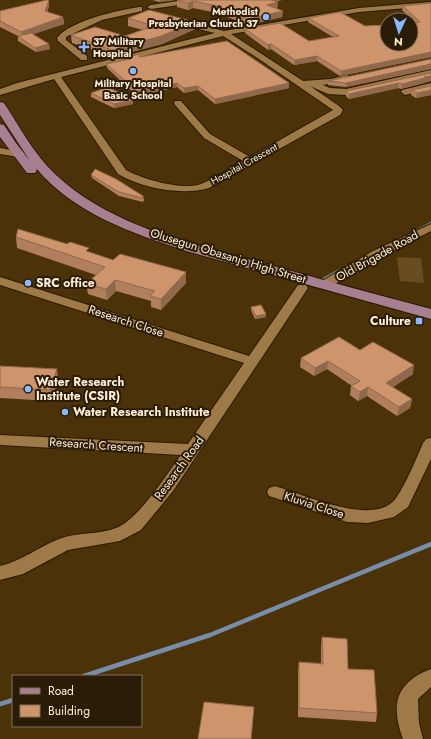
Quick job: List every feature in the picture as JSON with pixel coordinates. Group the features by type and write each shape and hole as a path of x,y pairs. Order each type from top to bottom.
{"main road":[{"name":"Olusegun Obasanjo High Street","path":"0,105 31,153 50,176 82,201 98,211 160,238 431,314"},
{"name":"Olusegun Obasanjo High Street","path":"1,134 30,170 56,194 103,223 153,244 302,288 431,323"}],"street":[{"path":"84,58 62,41 61,38 63,35 96,20 126,10 139,9 141,11 151,11 200,0"},
{"path":"376,0 386,6"},
{"path":"0,92 20,85 224,33 386,6 431,4"},
{"path":"165,18 224,33"},
{"name":"Hospital Crescent","path":"56,76 119,169 126,175 179,188 196,189 205,186 337,113 338,110 224,33"},
{"path":"314,83 328,91 346,92 431,73"},
{"path":"301,84 352,77"},
{"path":"0,86 20,85"},
{"path":"405,92 431,86"},
{"path":"178,103 207,136 250,161"},
{"path":"0,151 18,154"},
{"name":"Old Brigade Road","path":"324,285 377,254 431,228"},
{"name":"Research Close","path":"0,281 252,361"},
{"name":"Research Road","path":"0,572 17,569 64,544 120,534 135,525 167,487 302,288"},
{"name":"Research Crescent","path":"0,440 192,450"},
{"name":"Kluvia Close","path":"275,492 346,516 368,517 388,513 402,503 431,442"},
{"path":"413,739 409,731 408,696 422,682 431,678"}],"shaded area":[{"path":"397,257 421,258 424,283 400,281"}],"building":[{"path":"49,0 45,11 63,17 21,32 0,21 0,11"},
{"path":"177,0 271,0 278,2 267,5 283,11 248,19 217,6 193,1 188,3"},
{"path":"431,3 431,52 341,71 317,56 295,60 271,44 268,45 245,29 280,23 309,41 339,36 308,18 340,12 365,26 379,25 379,52 419,52 419,12 409,12 403,6"},
{"path":"149,10 195,22 161,36 112,50 71,35 95,27 125,36 154,26 128,18"},
{"path":"31,33 49,44 35,48 18,36"},
{"path":"227,41 289,83 215,99 198,86 184,88 177,83 137,91 106,64 131,59 126,58 139,54 140,57"},
{"path":"431,59 431,64 346,83 328,81"},
{"path":"431,73 431,76 402,84 399,83 349,94 346,91"},
{"path":"431,86 431,90 417,93 412,90"},
{"path":"108,87 133,100 114,104 91,93"},
{"path":"95,169 116,179 143,196 143,198 119,192 91,175"},
{"path":"18,229 67,244 70,242 89,248 86,251 113,260 120,254 186,272 161,299 150,296 155,291 115,280 106,289 86,284 105,267 16,237"},
{"path":"261,305 266,314 256,316 251,307"},
{"path":"339,337 360,350 373,342 414,365 386,383 412,399 399,407 368,387 360,392 351,386 360,381 328,361 315,368 301,358"},
{"path":"0,366 57,369 50,390 0,387"},
{"path":"322,637 347,639 348,669 374,670 377,713 299,708 299,662 323,664"},
{"path":"204,702 254,707 251,739 198,739"}],"waterway":[{"path":"416,231 431,223"},
{"path":"339,271 343,269"},
{"path":"324,279 339,271"},
{"path":"87,675 210,635 431,544"},
{"path":"0,704 12,700"}],"place":[{"name":"Methodist Presbyterian Church 37","path":"266,17"},
{"name":"37 Military Hospital","path":"84,47"},
{"name":"Military Hospital Basic School","path":"133,71"},
{"name":"SRC office","path":"28,283"},
{"name":"Culture","path":"419,321"},
{"name":"Water Research Institute (CSIR)","path":"28,389"},
{"name":"Water Research Institute","path":"65,412"}]}
